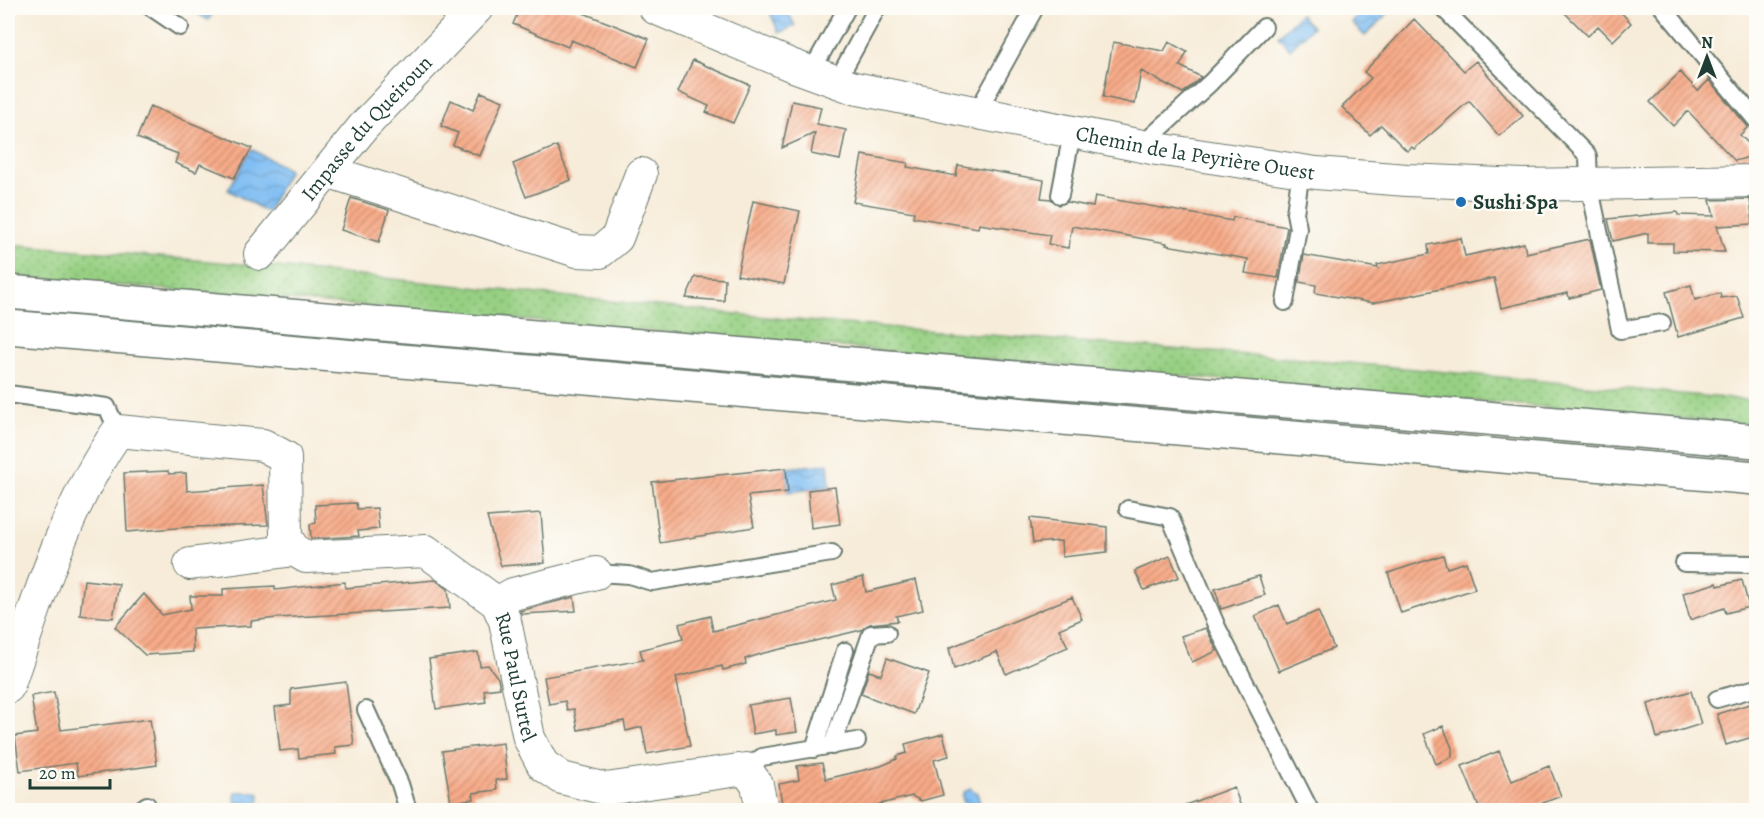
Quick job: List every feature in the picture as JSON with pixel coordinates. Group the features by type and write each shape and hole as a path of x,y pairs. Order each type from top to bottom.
{"main road":[{"path":"8,292 1756,441"},
{"path":"8,327 1756,478"}],"street":[{"name":"Impasse du Queiroun","path":"260,254 330,172 364,126 477,8"},
{"name":"Chemin de la Peyrière Ouest","path":"655,8 854,88 1141,146 1301,171 1407,180 1589,184 1756,181"},
{"path":"330,172 577,251 600,252 617,238 641,174"},
{"path":"8,687 57,547 103,452 117,431 263,445 285,457 286,537 294,550 190,564"},
{"name":"Rue Paul Surtel","path":"294,550 306,557 426,551 497,603 505,621 529,738 543,765 562,778 606,789 746,769"},
{"path":"497,603 513,594 596,573"},
{"path":"746,769 757,785 762,810"}],"lane":[{"path":"152,8 180,27"},
{"path":"824,77 847,8"},
{"path":"824,77 877,8"},
{"path":"976,114 1035,8"},
{"path":"1443,8 1588,156 1589,184 1620,330 1662,323"},
{"path":"1664,8 1756,120"},
{"path":"1141,146 1210,83 1264,27"},
{"path":"1060,195 1072,133"},
{"path":"1285,302 1298,228 1295,213 1301,171"},
{"path":"8,394 107,407 117,431"},
{"path":"1128,508 1170,517 1217,627 1310,810"},
{"path":"596,573 629,575 652,582 832,553"},
{"path":"1684,563 1756,564"},
{"path":"832,746 871,634 887,633"},
{"path":"813,749 845,651"},
{"path":"1717,699 1756,688"},
{"path":"366,710 400,784 408,810"},
{"path":"746,769 762,757 857,741"}],"green space":[{"path":"8,244 266,266 805,321 1329,361 1756,401 1756,425 8,276"}],"water":[{"path":"194,8 216,8 208,20 192,10"},
{"path":"768,8 786,8 795,26 779,33"},
{"path":"1367,8 1393,8 1365,36 1351,22"},
{"path":"1300,14 1312,27 1290,49 1278,36"},
{"path":"251,149 289,170 267,212 228,190"},
{"path":"828,464 830,487 788,492 786,468"},
{"path":"970,788 977,793 982,810 966,810 962,796"},
{"path":"235,792 255,792 259,794 260,801 254,805 254,810 236,810"}],"building":[{"path":"520,8 571,8 649,39 637,67 571,40 568,47 513,24"},
{"path":"1560,8 1617,8 1631,23 1613,41 1598,26 1588,36"},
{"path":"1414,19 1464,71 1476,61 1523,116 1499,136 1469,101 1414,149 1412,147 1407,151 1381,125 1370,135 1342,107 1371,78 1364,72"},
{"path":"1113,42 1164,51 1169,42 1187,52 1180,66 1201,77 1183,93 1141,71 1135,104 1103,97"},
{"path":"693,60 750,85 733,123 706,112 709,106 678,92"},
{"path":"1680,72 1698,91 1709,80 1748,127 1740,135 1756,151 1756,155 1735,161 1688,111 1673,126 1650,102"},
{"path":"481,92 503,101 480,156 453,145 458,133 441,126 451,100 473,110"},
{"path":"792,101 821,107 817,124 846,130 840,160 811,154 815,133 782,148"},
{"path":"150,106 252,148 234,178 200,164 196,172 175,163 178,154 137,138"},
{"path":"557,146 571,180 526,197 513,164"},
{"path":"862,155 908,163 907,167 956,176 958,165 1044,180 1041,198 1051,199 1059,205 1067,202 1093,207 1095,196 1232,221 1233,217 1287,227 1278,278 1245,273 1248,259 1072,226 1068,248 1048,244 1050,235 979,224 978,228 913,217 914,212 853,202"},
{"path":"351,198 389,210 379,242 341,230"},
{"path":"1750,199 1753,224 1717,226 1725,252 1673,251 1673,243 1648,243 1648,233 1613,241 1608,219 1677,212 1678,215 1714,216 1710,200"},
{"path":"753,201 800,211 784,284 737,275"},
{"path":"1461,238 1465,256 1524,243 1526,253 1590,239 1601,290 1569,298 1568,293 1501,308 1494,278 1373,303 1315,293 1316,285 1299,282 1304,255 1378,268 1377,265 1429,254 1428,245"},
{"path":"695,277 725,279 724,301 686,298"},
{"path":"1691,285 1695,300 1720,293 1721,298 1737,296 1744,318 1678,337 1666,292"},
{"path":"786,468 788,492 748,496 754,527 660,543 652,482"},
{"path":"168,471 169,474 186,473 187,491 263,485 268,525 189,527 127,532 124,473"},
{"path":"835,487 840,524 811,528 808,490"},
{"path":"356,503 357,509 377,508 379,529 358,531 359,536 311,539 310,524 316,523 315,505"},
{"path":"541,513 545,563 501,566 487,517"},
{"path":"1030,518 1107,527 1107,552 1062,557 1061,541 1033,543"},
{"path":"1443,555 1447,568 1466,562 1475,589 1401,613 1388,573"},
{"path":"1170,556 1179,577 1144,590 1135,571"},
{"path":"1259,576 1265,595 1221,609 1215,589"},
{"path":"863,577 866,592 916,580 923,610 896,616 898,621 870,624 861,630 764,653 745,659 746,664 723,670 722,666 676,677 690,746 647,754 642,727 626,731 624,721 578,730 574,709 567,710 565,701 549,704 544,677 643,660 640,650 683,639 679,624 710,616 713,631 836,600 832,585"},
{"path":"84,580 119,584 113,618 80,615"},
{"path":"435,580 448,589 450,608 277,618 251,621 251,626 192,629 193,652 145,655 115,627 144,594 162,615 191,609 190,596 223,596 223,589 275,586 275,590 345,582 345,588"},
{"path":"1742,580 1749,607 1726,613 1724,608 1690,620 1683,593 1717,583 1718,586"},
{"path":"574,597 576,611 522,614 520,611"},
{"path":"1072,597 1082,619 1059,629 1068,647 1006,674 997,652 954,669 949,648"},
{"path":"1279,605 1287,624 1318,611 1334,648 1279,671 1255,616"},
{"path":"1206,628 1217,651 1192,662 1181,636"},
{"path":"478,652 480,666 488,665 498,678 500,688 484,690 486,702 436,709 429,659"},
{"path":"887,658 929,673 914,714 861,694 869,671 881,675"},
{"path":"346,682 354,745 335,747 336,754 299,758 298,749 280,751 275,707 291,705 291,689"},
{"path":"1691,691 1701,724 1657,738 1648,704"},
{"path":"54,692 61,730 150,719 157,765 78,776 76,763 20,771 15,736 37,733 31,696"},
{"path":"791,698 797,732 776,735 776,730 753,734 748,705"},
{"path":"1756,702 1756,736 1726,745 1717,714"},
{"path":"1443,726 1452,748 1452,757 1436,764 1424,734"},
{"path":"943,734 949,756 934,760 943,795 921,801 912,796 872,806 873,810 783,810 779,784 799,780 797,766 822,763 826,779 881,766 907,753 905,744"},
{"path":"503,743 507,779 496,780 497,790 473,793 474,799 451,802 442,751"},
{"path":"1499,751 1512,781 1549,766 1561,796 1525,810 1480,810 1462,766"},
{"path":"1234,787 1242,810 1177,810 1177,808"}],"place":[{"name":"Sushi Spa","path":"1461,202"}]}
